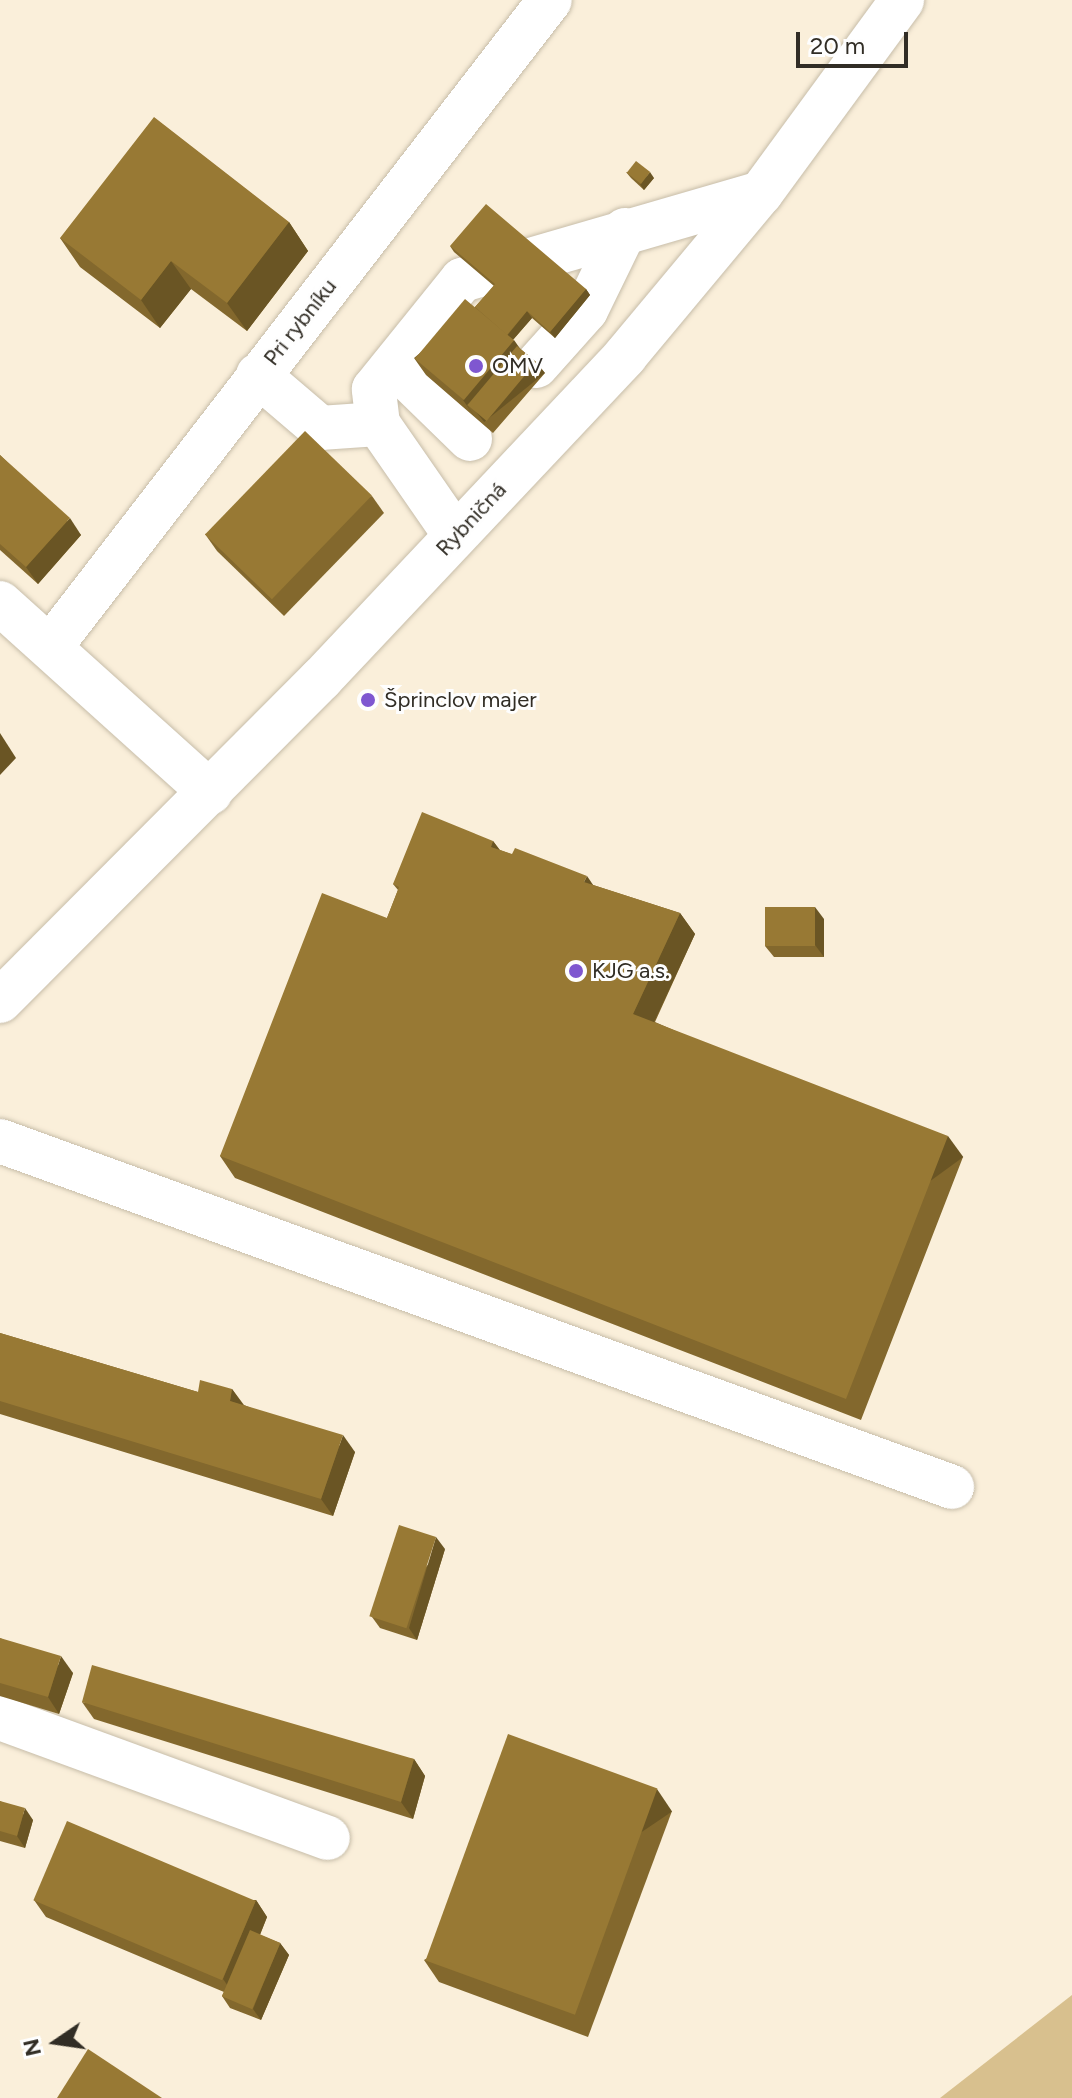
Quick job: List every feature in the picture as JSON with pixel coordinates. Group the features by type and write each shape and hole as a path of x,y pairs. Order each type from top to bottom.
{"main road":[{"name":"Pri rybníku","path":"51,646 550,0"},
{"name":"Rybničná","path":"0,1001 210,792 625,356 761,193 902,0"},
{"path":"455,535 378,424 374,389 462,280 625,230 761,193"},
{"path":"536,366 586,310 625,230"},
{"path":"394,365 477,432 419,484"},
{"path":"258,375 320,428 378,424"},
{"path":"0,603 210,792"},
{"path":"0,1141 952,1487"},
{"path":"0,1718 328,1838"}],"shaded area":[{"path":"1072,1995 1072,2098 940,2098"}],"building":[{"path":"154,117 289,222 227,303 171,261 141,300 60,238"},
{"path":"636,161 650,172 641,184 627,173"},
{"path":"486,204 586,289 550,332 527,311 507,335 475,307 495,284 450,246"},
{"name":"OMV","path":"465,299 514,340 464,400 415,359"},
{"path":"517,346 536,362 487,421 468,405"},
{"path":"305,431 372,496 272,599 205,535"},
{"path":"0,455 70,518 26,567 0,544"},
{"path":"422,812 493,841 491,847 512,854 515,848 587,876 584,882 680,913 633,1014 948,1136 846,1399 220,1156 322,893 387,918 399,887 393,884"},
{"path":"765,907 815,907 815,946 765,946"},
{"path":"0,1333 198,1392 200,1380 232,1389 230,1401 343,1435 321,1499 0,1401"},
{"path":"399,1525 436,1537 406,1628 369,1616"},
{"path":"0,1638 61,1656 48,1697 0,1683"},
{"path":"92,1665 414,1759 401,1802 82,1702"},
{"path":"508,1734 657,1788 575,2015 426,1960"},
{"path":"0,1801 25,1808 17,1836 0,1831"},
{"path":"67,1821 256,1901 222,1980 33,1900"},
{"path":"250,1930 280,1943 252,2009 222,1996"},
{"path":"88,2049 162,2098 57,2098"}],"place":[{"name":"OMV","path":"476,366"},
{"name":"Šprinclov majer","path":"368,700"},
{"name":"KJG a.s.","path":"576,971"}]}
